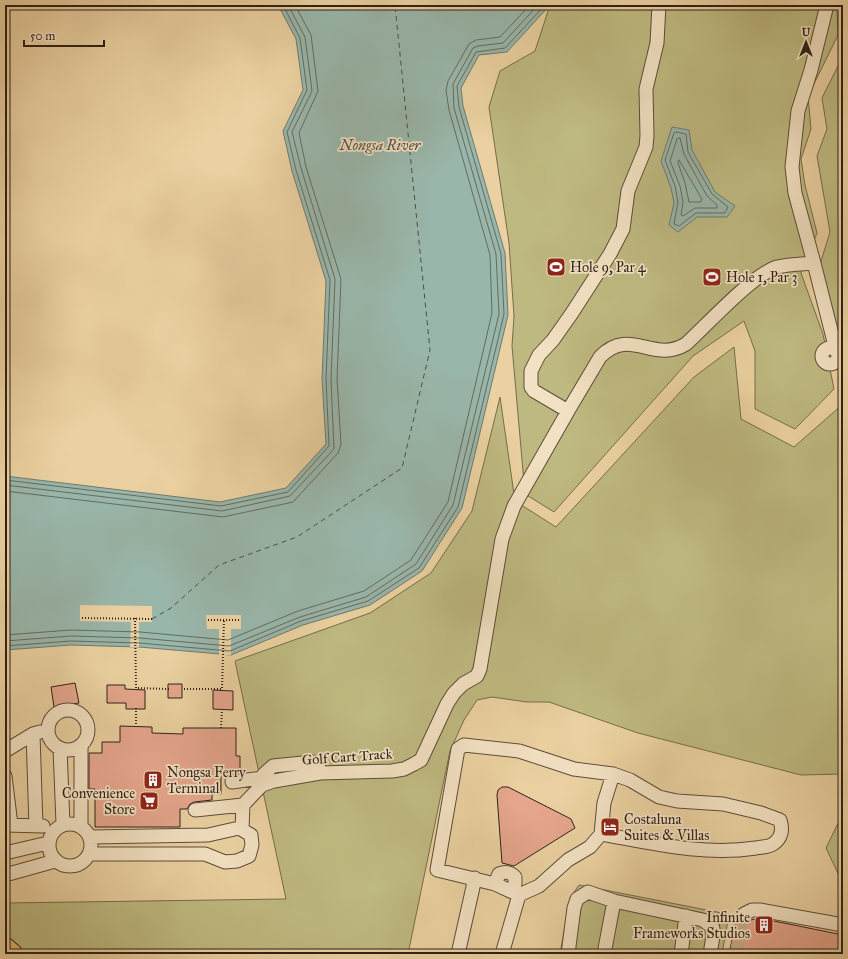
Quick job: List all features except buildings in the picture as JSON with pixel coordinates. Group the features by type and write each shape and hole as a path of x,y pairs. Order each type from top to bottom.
{"highway":[{"path":"5,947 13,954"}],"lane":[{"path":"658,5 657,43 646,89 646,147 628,191 623,229 610,254 572,313 553,340 539,355 531,371 531,387 534,391 568,412 600,356 606,351 620,345 627,344 638,345 660,351 671,351 678,349 686,344 740,293 767,272 789,265 814,263"},
{"path":"827,5 813,63 798,110 792,167 794,193 814,263 836,350"},
{"name":"Golf Cart Track","path":"232,782 262,782 320,773 392,771 404,769 421,760 447,704 454,693 463,684 477,676 480,669 502,539 514,506 568,412"},
{"path":"69,710 77,712 83,716 88,727 86,739 81,745 74,749 60,748 51,741 48,731 54,716 61,711 69,710"},
{"path":"5,750 33,734 48,731"},
{"path":"33,734 36,826"},
{"path":"81,745 81,826"},
{"path":"601,834 666,847 706,850 748,849 772,845 779,838 782,828 780,820 761,813 723,804 677,801 659,797 630,780 613,774 574,769 519,752 464,745 458,749 437,870 475,878 515,892 539,886 568,860 590,847 601,834 604,803 613,774"},
{"path":"5,776 8,826 60,826 69,823 81,826 90,837 92,845 90,854 83,862 74,866 64,866 55,861 49,853 48,843 51,834 60,826 60,748"},
{"path":"242,829 243,805 262,782"},
{"path":"194,810 243,805"},
{"path":"90,837 208,835 235,828 242,829 250,835 252,845 249,856 237,862 225,862 205,854 90,854"},
{"path":"5,853 48,843"},
{"path":"5,875 55,861"},
{"path":"458,954 475,878"},
{"path":"502,954 515,892"},
{"path":"568,954 574,908 577,899 588,892 614,901 703,920 713,928 710,954"},
{"path":"604,954 614,901"},
{"path":"744,914 752,910 843,925"},
{"path":"681,954 686,916"}],"path":[{"path":"82,618 152,619"},
{"path":"135,618 136,688 169,689"},
{"path":"208,620 239,620"},
{"path":"184,689 222,689 224,620"},
{"path":"136,708 136,726"},
{"path":"221,728 222,708"}],"shaded area":[{"path":"550,5 839,5 837,10 838,35 808,96 811,129 801,159 805,185 817,233 801,273 823,334 834,389 795,429 755,409 755,351 744,321 693,356 554,512 525,494 512,346 514,316 509,243 489,107 500,71 535,51"},
{"path":"843,56 843,356 818,271 830,232 817,156 827,129 822,98"},
{"path":"734,347 741,419 794,447 843,404 843,774 801,775 638,733 549,702 527,702 492,697 477,700 464,720 450,751 408,954 16,954 5,942 5,903 286,899 235,661 370,613 431,573 472,511 500,397 515,501 556,527 694,377"},
{"path":"843,813 843,884 826,848"},
{"path":"579,885 722,913 728,920 722,954 560,954 570,898"}],"water":[{"name":"Nongsa River","path":"278,5 550,5 507,52 479,55 461,88 463,106 505,253 508,315 462,508 422,571 370,605 303,625 231,655 139,647 71,645 5,650 5,476 220,502 286,488 326,444 322,379 326,281 292,171 283,131 303,90 296,39"},
{"path":"672,127 689,130 692,150 715,192 735,206 727,217 697,217 678,232 669,225 674,203 671,188 661,161"}],"pier":[{"path":"80,605 152,606 152,622 139,622 139,647 130,647 131,622 80,621"},
{"path":"206,615 241,615 241,629 231,629 231,655 219,655 219,629 207,629"}],"ferry route":[{"path":"152,619 171,608 219,565 297,537 402,468 430,350 395,5"}],"tunnel":[{"path":"736,954 744,914"}],"place":[{"name":"Hole 9, Par 4","path":"556,267"},
{"name":"Hole 1, Par 3","path":"712,277"},
{"name":"Nongsa Ferry Terminal","path":"153,780"},
{"name":"Convenience Store","path":"149,801"},
{"name":"Costaluna Suites & Villas","path":"610,827"},
{"name":"Infinite Frameworks Studios","path":"764,925"}]}
